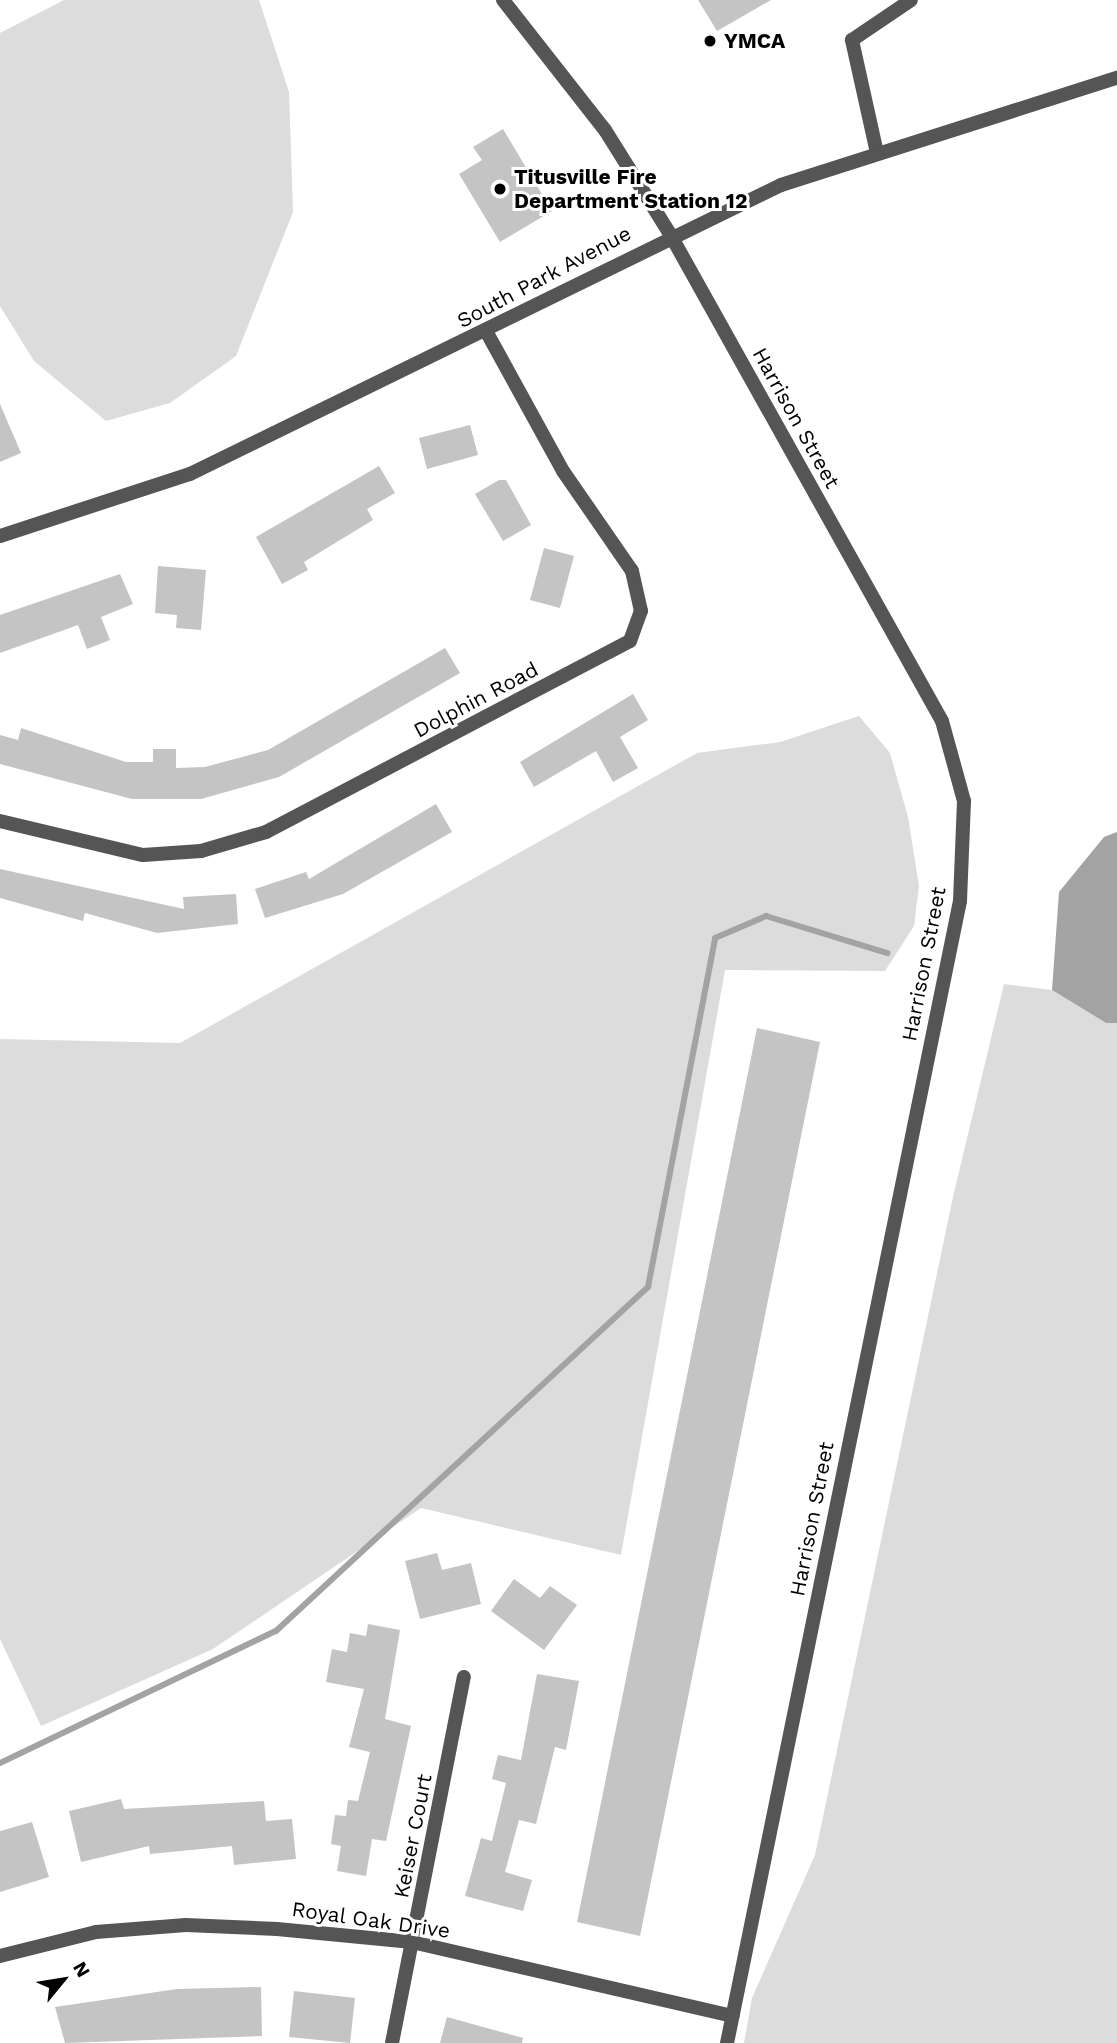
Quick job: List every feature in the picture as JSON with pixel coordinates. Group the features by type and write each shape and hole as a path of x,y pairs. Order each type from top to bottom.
{"street":[{"name":"Harrison Street","path":"503,0 605,130 670,234 942,721 964,801 966,845 960,901 727,2043"},
{"path":"877,153 852,40 911,0"},
{"name":"South Park Avenue","path":"0,536 190,474 486,331 670,234 781,185 1117,78"},
{"name":"Dolphin Road","path":"0,821 143,855 201,851 266,832 630,641 642,599 632,571 563,471 486,331"},
{"name":"Keiser Court","path":"392,2043 464,1677"},
{"name":"Royal Oak Drive","path":"0,1956 96,1932 186,1925 412,1942 733,2016"}],"shaded area":[{"path":"64,0 259,0 289,92 293,212 236,356 170,403 106,421 34,361 0,306 0,33"},
{"path":"859,716 890,753 908,817 919,886 914,926 885,971 725,970 621,1555 421,1508 213,1649 41,1726 0,1639 0,1039 180,1043 697,753 780,742"},
{"path":"1117,832 1117,1023 1106,1023 1052,990 1059,892 1104,837"},
{"path":"1004,984 1052,990 1106,1023 1117,1023 1117,2043 744,2043 752,1998 815,1855 953,1197"}],"building":[{"path":"698,0 771,0 717,31"},
{"path":"503,129 552,211 500,242 459,174 482,160 473,147"},
{"path":"0,404 21,453 0,462"},
{"path":"470,425 478,455 427,469 419,438"},
{"path":"379,466 395,493 367,509 373,520 304,562 308,570 282,584 256,537"},
{"path":"499,480 506,480 531,525 503,541 475,494"},
{"path":"544,548 574,556 560,608 530,600"},
{"path":"158,566 206,570 201,630 176,628 177,615 155,613"},
{"path":"120,574 133,604 101,617 110,640 87,649 78,625 0,653 0,615"},
{"path":"445,648 460,673 279,777 201,799 132,799 0,764 0,735 18,740 21,728 126,762 153,762 153,749 176,749 176,768 205,767 268,750"},
{"path":"633,694 648,720 620,737 638,768 613,782 596,751 534,787 520,762"},
{"path":"436,804 452,832 343,894 265,918 255,889 306,872 309,879"},
{"path":"0,869 184,909 183,897 236,894 238,924 157,933 85,913 83,921 0,898"},
{"path":"757,1028 820,1042 640,1936 577,1922"},
{"path":"437,1553 442,1570 471,1563 481,1604 420,1619 405,1561"},
{"path":"514,1579 540,1598 550,1586 577,1605 544,1650 491,1611"},
{"path":"368,1624 400,1630 385,1719 411,1726 386,1841 372,1839 366,1876 337,1871 341,1846 331,1844 335,1815 346,1816 348,1800 358,1801 370,1752 349,1747 364,1689 326,1682 332,1649 347,1652 350,1633 366,1636"},
{"path":"537,1674 579,1681 566,1750 555,1747 536,1824 519,1820 505,1872 532,1880 523,1911 465,1896 481,1838 492,1841 506,1783 492,1779 498,1755 521,1760"},
{"path":"121,1799 124,1809 264,1801 266,1821 292,1819 296,1859 234,1865 232,1846 150,1854 149,1846 81,1862 69,1811"},
{"path":"32,1822 49,1877 0,1892 0,1831"},
{"path":"261,1987 262,2036 65,2043 55,2007 177,1989"},
{"path":"294,1991 355,1998 350,2043 289,2037"},
{"path":"447,2017 523,2038 522,2043 440,2043"}],"waterway":[{"path":"0,1763 276,1631 648,1287 715,938 766,916 887,953"}],"place":[{"name":"YMCA","path":"710,41"},
{"name":"Titusville Fire Department Station 12","path":"500,189"}]}
